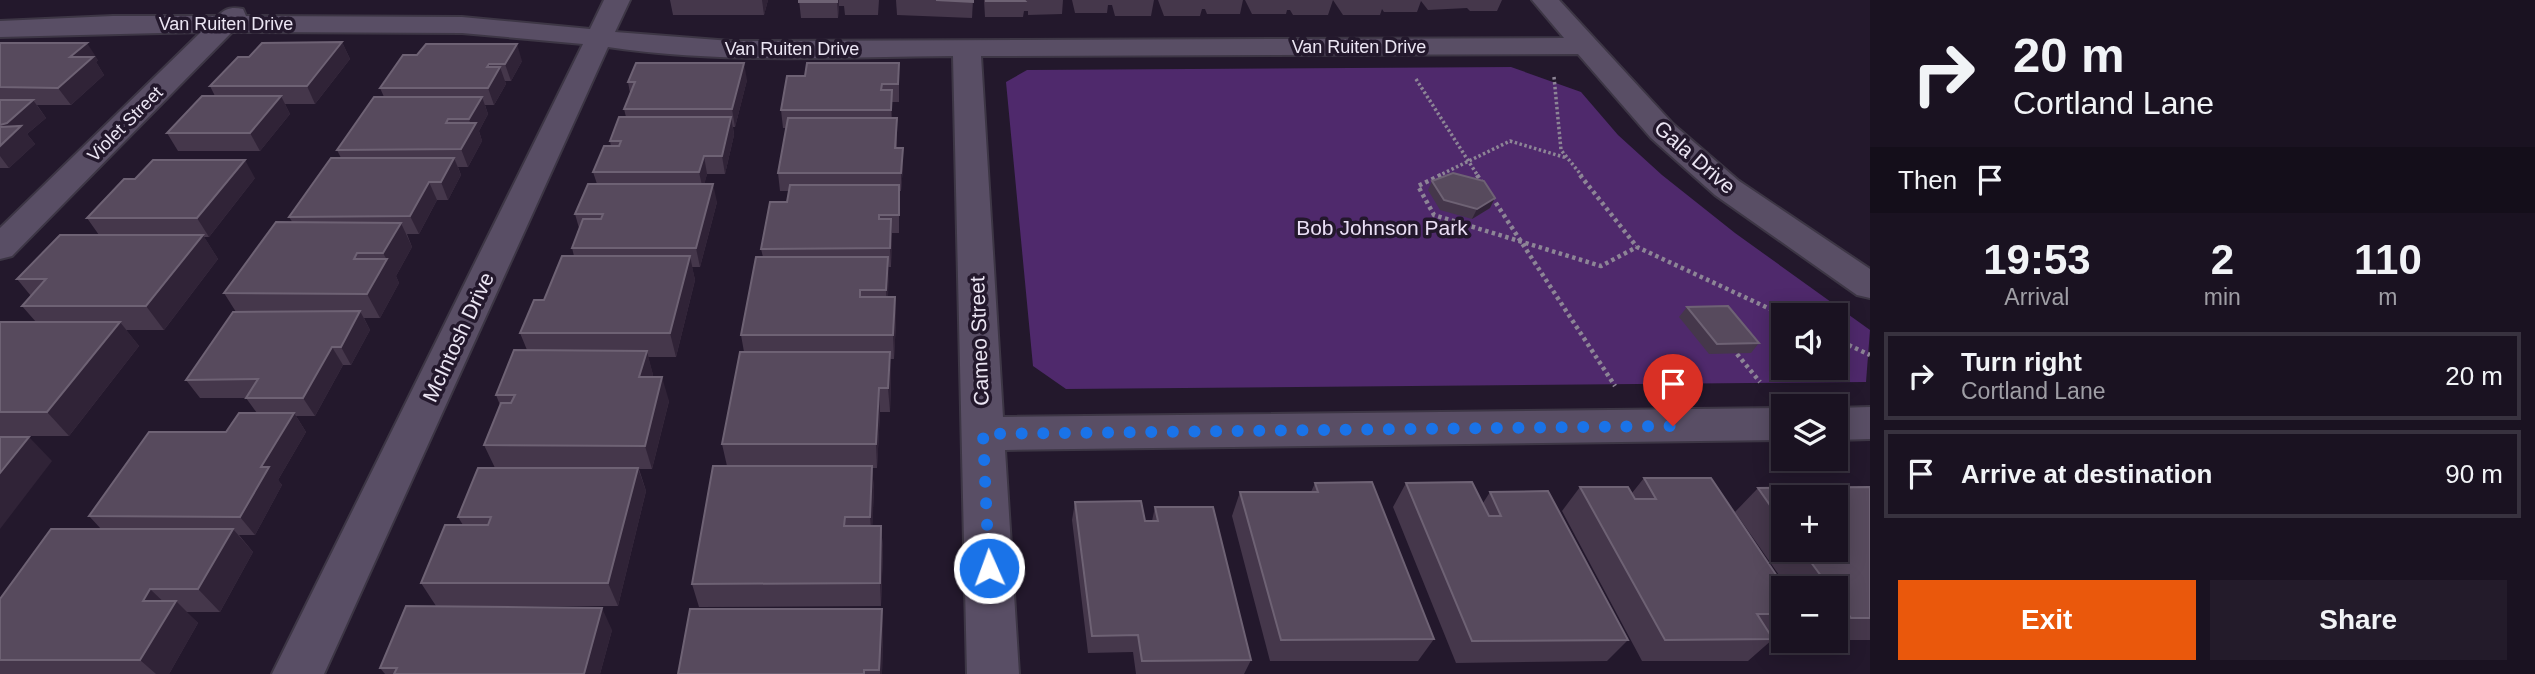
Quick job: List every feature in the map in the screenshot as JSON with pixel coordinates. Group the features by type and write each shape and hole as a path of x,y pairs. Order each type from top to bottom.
{"street":[{"name":"Violet Street","path":"0,248 250,0"},
{"name":"McIntosh Drive","path":"298,674 617,0"},
{"name":"Gala Drive","path":"1545,0 1662,131 1727,188 1870,286"},
{"name":"Van Ruiten Drive","path":"0,29 226,24 462,25 543,30 649,45 731,49 1586,46"},
{"name":"Cameo Street","path":"967,49 993,674"},
{"path":"983,434 1771,408"},
{"path":"1848,424 1870,423"}],"path":[{"path":"1553,65 1561,150 1637,247 1771,309"},
{"path":"1413,74 1619,392"},
{"path":"1567,158 1510,141 1418,186 1434,215 1601,266 1637,247"},
{"path":"1848,345 1870,355"},
{"path":"1737,354 1771,402"}],"green space":[{"name":"Bob Johnson Park","path":"1511,67 1581,92 1618,135 1662,175 1735,233 1832,303 1771,303 1771,380 1848,380 1848,314 1870,330 1866,382 1066,389 1033,366 1006,82 1027,70"}],"building":[{"path":"837,0 837,2 799,2"},
{"path":"936,0 973,0 973,2"},
{"path":"1024,0 1025,1 986,1"},
{"path":"342,42 307,86 210,86 238,57 249,57 262,43"},
{"path":"0,43 87,43 70,57 93,57 58,88 0,87"},
{"path":"426,44 517,44 505,64 489,64 487,67 500,67 488,88 380,88 403,55 417,55"},
{"path":"636,63 744,63 732,109 624,109 635,82 628,82"},
{"path":"807,63 899,63 898,84 882,84 881,90 892,90 891,110 781,110 787,76 805,76"},
{"path":"202,96 281,96 250,133 167,133"},
{"path":"374,97 482,97 469,119 448,119 446,123 476,123 461,149 337,150"},
{"path":"0,100 33,100 7,123 0,125"},
{"path":"619,117 731,117 722,156 704,156 699,172 593,172 604,146 619,146 621,141 610,141"},
{"path":"788,118 897,118 895,148 903,148 901,173 778,173"},
{"path":"21,126 0,146 0,127"},
{"path":"331,158 454,158 441,182 429,182 410,216 289,217"},
{"path":"153,160 245,160 197,218 87,218 124,179 135,179"},
{"path":"1453,173 1484,181 1495,198 1477,209 1444,200 1432,181"},
{"path":"588,184 713,184 696,248 572,248 583,219 601,219 603,214 575,214"},
{"path":"790,185 899,185 899,215 879,215 879,219 891,219 890,248 761,249 770,202 787,202"},
{"path":"276,222 401,223 383,253 357,253 354,259 387,259 367,294 224,293"},
{"path":"60,235 203,235 146,306 22,306 46,279 17,279"},
{"path":"562,256 690,256 670,333 520,333 534,300 544,300"},
{"path":"756,257 888,257 886,290 860,290 860,297 895,297 893,335 741,335"},
{"path":"1728,306 1759,343 1717,344 1687,307"},
{"path":"360,311 341,347 332,347 303,398 246,398 258,379 186,380 233,312"},
{"path":"0,322 120,322 47,412 0,412"},
{"path":"514,350 647,351 639,377 662,377 645,446 484,445 501,403 511,403 515,395 496,395"},
{"path":"740,352 890,352 888,388 879,388 876,444 722,444"},
{"path":"239,413 294,413 261,467 269,467 240,517 89,516 149,432 226,432"},
{"path":"0,437 29,437 0,473"},
{"path":"713,466 872,466 870,517 845,517 844,526 881,526 880,583 692,584"},
{"path":"478,468 638,468 608,583 421,583 445,525 488,525 491,517 458,517"},
{"path":"1644,478 1711,478 1777,576 1771,576 1771,614 1757,614 1771,639 1665,640 1580,487 1628,487 1635,499 1656,499"},
{"path":"1372,482 1434,639 1281,640 1240,492 1318,492 1315,483"},
{"path":"1472,482 1489,516 1501,516 1490,492 1548,491 1628,640 1472,641 1406,483"},
{"path":"1848,487 1870,487 1870,618 1851,618 1848,614 1848,576 1821,576 1811,562 1848,562"},
{"path":"1758,488 1771,488 1771,507"},
{"path":"1141,501 1145,521 1158,521 1155,507 1213,507 1251,660 1142,661 1138,635 1092,636 1075,502"},
{"path":"51,529 233,529 198,589 150,589 143,601 176,601 140,660 0,660 0,599"},
{"path":"406,606 602,608 584,674 394,674 397,668 380,668"},
{"path":"690,609 882,609 879,670 864,670 864,674 678,674"}],"route":[{"path":"989,568 983,434 1673,426"}]}
